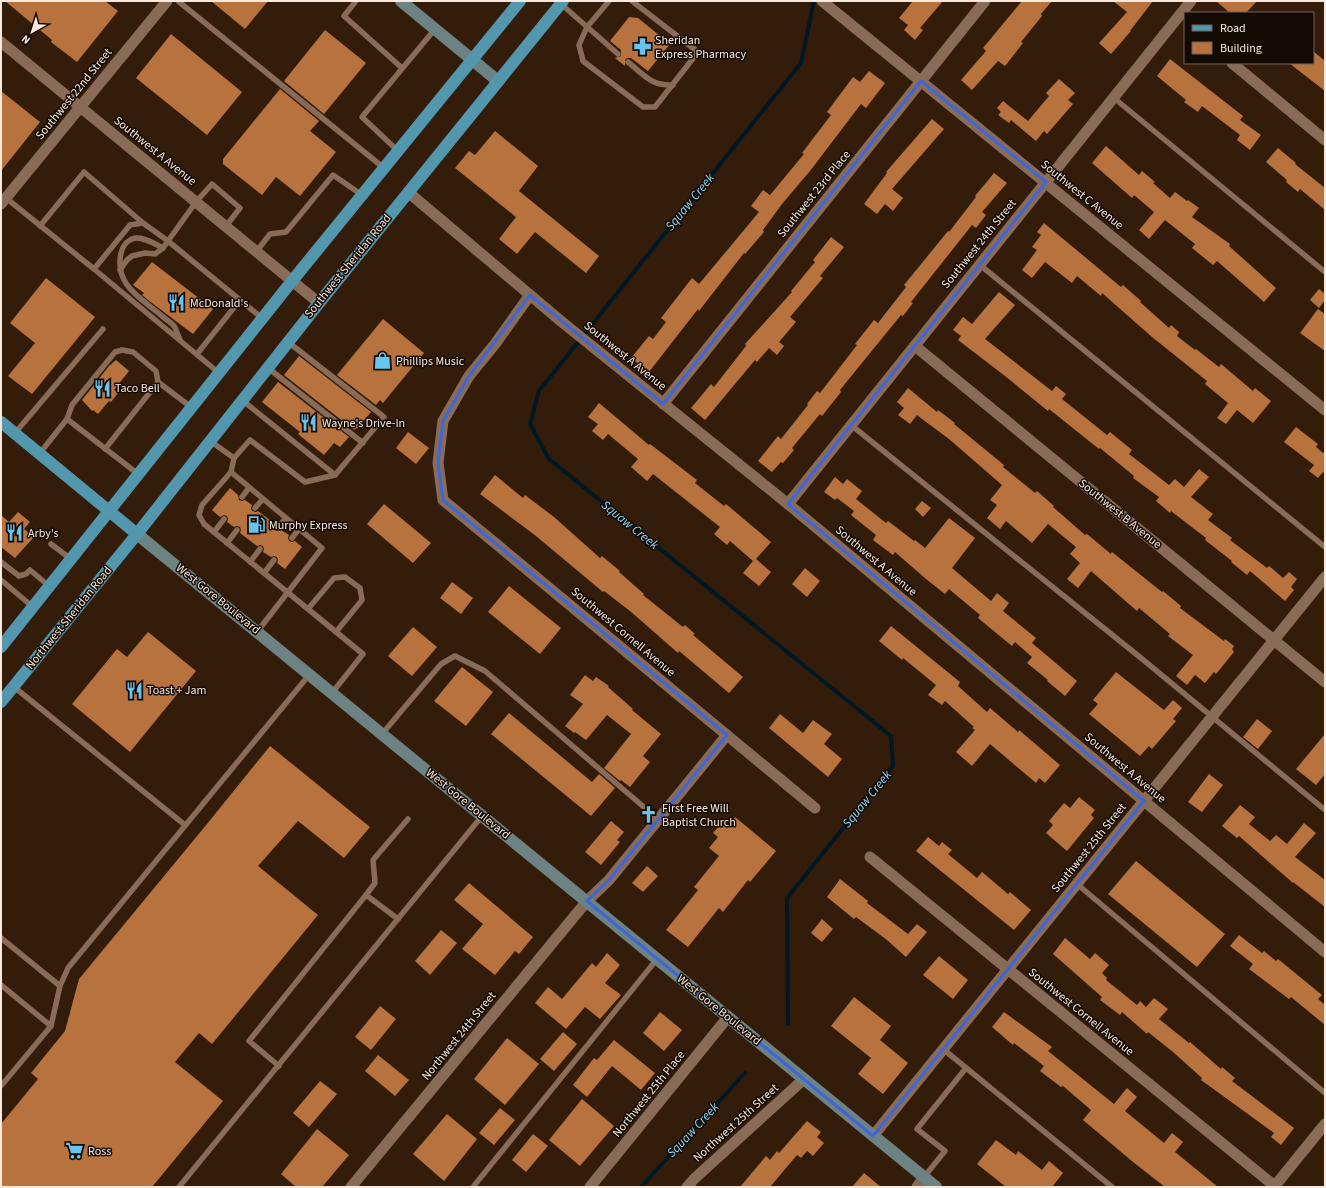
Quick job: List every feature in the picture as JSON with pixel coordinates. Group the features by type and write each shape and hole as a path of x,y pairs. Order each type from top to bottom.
{"main road":[{"path":"402,1 498,81"},
{"path":"1,647 262,318 520,1"},
{"name":"Southwest Sheridan Road","path":"137,534 319,303 562,2"},
{"name":"West Gore Boulevard","path":"1,422 804,1079 873,1136 921,1182 936,1187"},
{"name":"Northwest Sheridan Road","path":"1,702 137,534"}],"street":[{"name":"Southwest 22nd Street","path":"3,201 167,1"},
{"name":"Southwest C Avenue","path":"822,1 1325,410"},
{"name":"Southwest 23rd Place","path":"663,404 985,1"},
{"name":"Southwest 24th Street","path":"1186,12 1191,1"},
{"name":"Southwest 24th Street","path":"788,504 1114,98 1181,22"},
{"name":"Southwest A Avenue","path":"1,42 319,303"},
{"path":"1233,64 1325,140"},
{"name":"Southwest A Avenue","path":"408,192 562,322 788,504 1325,952"},
{"name":"Southwest Cornell Avenue","path":"530,295 495,344 469,376 443,421 438,463 443,500 814,808"},
{"name":"Southwest B Avenue","path":"915,346 1325,682"},
{"name":"Southwest 25th Street","path":"873,1136 1325,577"},
{"path":"587,901 609,880 727,736"},
{"name":"Southwest Cornell Avenue","path":"870,857 1275,1187"},
{"name":"Northwest 24th Street","path":"351,1187 587,901"},
{"name":"Northwest 25th Place","path":"590,1187 728,1017"},
{"name":"Northwest 25th Street","path":"687,1187 804,1079"},
{"path":"1275,1187 1325,1124"}],"lane":[{"path":"178,1 384,168"},
{"path":"356,1 344,16 402,68"},
{"path":"609,1 587,27 579,45 583,61 643,107 655,107 698,52 632,1"},
{"path":"562,2 587,27 618,54"},
{"path":"398,151 362,117 435,29"},
{"path":"628,62 653,82 663,86 673,85"},
{"path":"1114,98 1325,272"},
{"path":"40,226 84,172 143,224 168,241 262,318"},
{"path":"256,252 270,234 286,232 333,175 362,195"},
{"path":"120,270 132,256 141,254 155,254 163,248 196,202 212,184 240,208 226,226"},
{"path":"3,201 40,226 219,373"},
{"path":"94,269 130,225 143,224"},
{"path":"163,248 143,239 135,238 128,241 122,251 119,263 120,270 123,281 131,290 174,326 181,342"},
{"path":"980,264 1325,547"},
{"path":"196,354 240,300"},
{"path":"15,433 103,328"},
{"path":"288,342 384,417 335,475 305,482 250,440 234,458 231,472 202,506 199,516 204,524 363,654 332,693"},
{"path":"40,453 67,419 72,405 115,352 122,350 133,352 156,371 158,382 191,407"},
{"path":"268,368 363,443"},
{"path":"105,449 158,382"},
{"path":"242,400 335,475"},
{"path":"67,419 138,474"},
{"path":"851,425 1142,658 1325,810"},
{"path":"210,441 234,458"},
{"path":"231,472 322,548 257,632"},
{"path":"242,497 249,488"},
{"path":"255,508 263,499"},
{"path":"278,527 286,518"},
{"path":"214,532 224,520"},
{"path":"292,538 299,529"},
{"path":"227,543 237,530"},
{"path":"51,544 71,560"},
{"path":"250,562 260,549"},
{"path":"264,573 274,560"},
{"path":"1,562 19,576 26,574 30,570 49,586"},
{"path":"308,609 334,578 345,577 360,588 362,600 336,632"},
{"path":"1,580 33,607"},
{"path":"382,734 441,664 455,656 485,671 659,820"},
{"path":"1,1086 51,1026 60,986 68,968 310,675"},
{"path":"14,687 185,825"},
{"path":"179,1187 482,816"},
{"path":"279,1066 249,1041 375,883 374,860 408,819"},
{"path":"1077,884 1325,1093"},
{"path":"366,895 398,919"},
{"path":"1,938 60,986"},
{"path":"473,1187 657,959"},
{"path":"1,985 51,1026"},
{"path":"943,1049 1112,1187"},
{"path":"921,1182 945,1151 917,1129 966,1068"}],"highlighted area":[{"path":"921,81 1046,182 788,504 1144,801 873,1136 587,901 609,880 727,735 443,500 438,463 443,421 469,376 530,295 663,404"}],"building":[{"path":"5,1 105,1 118,11 77,62 51,42 52,40"},
{"path":"211,1 268,1 245,29"},
{"path":"913,1 943,1 920,28 923,30 915,40 904,30 908,25 899,18"},
{"path":"1022,1 1052,1 1041,14 1042,16 1021,42 1023,43 1005,66 998,61 972,90 961,80 986,51 983,48"},
{"path":"1113,1 1153,1 1131,31 1111,54 1099,43 1127,12"},
{"path":"1216,1 1257,1 1247,12 1229,12"},
{"name":"Sheridan Express Pharmacy","path":"629,17 638,18 670,44 648,71 631,58 627,58 625,60 625,66 615,58 621,56 621,50 610,41"},
{"path":"325,30 366,63 324,114 284,81"},
{"path":"171,34 242,92 207,135 136,78"},
{"path":"1314,52 1325,61 1325,91 1290,64 1314,64"},
{"path":"1170,59 1243,116 1240,120 1261,135 1250,150 1237,140 1240,135 1202,106 1198,112 1184,102 1186,100 1157,76"},
{"path":"869,71 885,83 866,108 861,104 810,171 782,204 763,230 764,232 745,254 744,253 699,311 698,309 649,372 631,358 649,336 653,339 666,322 661,318 692,278 699,284 759,212 751,206 763,190 770,195 804,154 802,153 831,115 827,112 853,77 860,82"},
{"path":"1059,79 1075,93 1068,100 1073,104 1047,134 1044,131 1036,141 1011,120 1009,123 998,115 1001,112 997,108 1003,101 1028,121 1049,96 1046,93"},
{"path":"280,89 319,121 310,131 336,152 300,196 276,177 262,195 223,164 223,159"},
{"path":"1,91 40,122 1,171"},
{"path":"932,119 944,129 892,189 903,198 893,211 885,204 877,214 864,204 887,173 886,172"},
{"path":"495,131 538,166 519,191 599,256 586,273 535,232 517,254 499,239 516,217 455,168 469,151 475,155"},
{"path":"1106,146 1139,175 1142,171 1170,198 1175,192 1199,208 1192,217 1230,244 1229,246 1276,288 1264,302 1217,261 1213,265 1192,248 1195,244 1165,220 1149,239 1139,230 1154,212 1134,195 1132,198 1092,163"},
{"path":"1278,148 1325,188 1325,210 1300,189 1298,192 1286,182 1287,180 1266,162"},
{"path":"994,173 1007,183 982,212 986,215 976,228 972,225 911,302 913,303 903,316 901,315 840,390 841,392 822,416 820,414 792,448 794,450 783,463 781,462 772,472 758,461 778,436 781,439 817,391 820,393 857,345 855,344 874,320 878,323 906,287 904,285 948,231 949,232"},
{"path":"1044,223 1121,287 1123,285 1169,328 1171,325 1179,332 1177,336 1219,367 1221,364 1253,391 1255,388 1271,401 1253,423 1237,410 1226,424 1217,418 1228,403 1205,384 1207,381 1152,337 1102,293 1101,296 1077,276 1072,283 1045,262 1032,278 1022,270 1037,250 1032,247 1041,235 1037,232"},
{"path":"831,237 844,247 820,276 823,278 790,317 796,322 779,342 784,346 777,355 769,348 757,362 755,360 705,420 691,408 711,384 714,387 746,346 745,344 792,292 791,291 815,262 813,260"},
{"name":"McDonald's","path":"152,262 213,309 193,334 148,300 142,295 144,293 133,285"},
{"path":"46,278 95,317 32,394 8,376 35,343 10,323"},
{"path":"1319,289 1325,294 1325,300 1319,308 1310,300"},
{"path":"999,292 1015,305 985,339 1052,391 1056,386 1066,394 1062,399 1107,435 1110,432 1132,450 1129,454 1169,485 1175,479 1184,487 1199,469 1209,477 1191,497 1213,514 1208,520 1232,538 1230,540 1267,568 1269,566 1283,578 1289,572 1297,579 1291,587 1294,590 1285,601 1250,571 1247,575 1205,540 1206,538 1171,511 1170,513 1156,501 1159,497 1133,478 1134,476 1100,448 1099,449 1049,409 1048,411 958,340 961,336 953,330 963,317 972,324"},
{"path":"1318,309 1325,314 1325,351 1300,333"},
{"name":"Phillips Music","path":"383,319 424,353 383,403 380,400 376,405 337,375"},
{"path":"299,356 371,412 357,429 356,428 354,430 284,375"},
{"name":"Taco Bell","path":"116,360 129,371 114,390 118,393 98,414 93,410 92,411 82,400 109,366"},
{"name":"Wayne's Drive-In","path":"278,382 349,437 340,447 334,443 324,455 298,434 300,432 262,402"},
{"path":"908,388 937,412 938,410 955,423 954,424 1004,465 1003,467 1035,493 1037,491 1085,535 1087,534 1111,554 1112,552 1162,592 1163,591 1181,606 1180,608 1224,641 1225,639 1234,646 1232,649 1234,652 1216,674 1214,672 1205,683 1195,675 1187,685 1176,676 1193,655 1168,636 1170,634 1139,608 1137,611 1091,571 1078,588 1067,579 1080,563 1070,554 1076,547 1048,524 1032,543 1006,521 1000,529 987,518 997,505 990,500 1002,485 949,439 917,415 910,424 898,415 904,408 897,402"},
{"path":"599,403 649,445 650,444 697,480 695,483 724,506 726,504 771,542 756,559 771,572 759,586 743,573 753,561 730,541 727,545 714,534 720,527 653,474 647,481 631,467 638,459 608,434 603,440 592,431 598,424 588,417"},
{"path":"1296,427 1318,444 1316,447 1323,453 1325,451 1325,474 1323,472 1318,478 1309,471 1314,465 1284,442"},
{"path":"408,432 429,448 416,464 396,448"},
{"path":"495,475 523,498 525,495 554,517 600,558 602,556 620,571 619,572 644,594 643,595 683,627 685,625 695,634 693,635 743,677 729,693 679,651 678,653 630,611 604,591 603,592 536,536 480,494"},
{"path":"835,477 843,484 847,479 862,491 856,499 886,523 888,521 925,548 949,518 975,538 952,568 991,601 997,593 1009,603 1003,611 1036,638 1032,643 1077,681 1065,696 1027,663 1032,657 1015,642 1012,646 978,618 980,615 949,589 945,594 895,552 893,555 873,540 876,535 851,515 854,511 837,498 835,500 824,492"},
{"path":"230,488 238,495 239,500 245,500 252,505 252,511 258,511 275,524 274,528 276,530 281,530 289,535 289,541 295,541 302,547 285,569 277,563 277,557 271,557 263,552 263,546 257,546 240,533 240,527 234,527 227,522 227,516 224,515 220,517 212,510"},
{"path":"922,501 931,508 923,517 915,509"},
{"path":"384,504 431,543 413,563 367,524"},
{"name":"Arby's","path":"18,512 30,522 24,529 34,537 15,558 1,547 1,515 9,522"},
{"path":"805,568 820,581 807,597 792,584"},
{"path":"452,582 473,598 461,614 440,598"},
{"path":"509,586 561,628 540,654 488,612"},
{"path":"891,626 960,682 958,686 987,712 990,708 1018,732 1019,730 1060,765 1045,783 1039,778 1036,783 990,744 972,766 956,752 975,730 972,728 974,727 945,701 942,705 928,695 936,685 903,658 902,660 879,641"},
{"path":"413,627 437,647 412,676 388,656"},
{"path":"148,632 196,671 130,752 72,704 117,649 127,657"},
{"path":"462,667 493,692 466,726 434,701"},
{"path":"1116,672 1164,710 1173,700 1182,708 1173,719 1176,721 1152,749 1149,746 1140,756 1089,714 1098,704 1093,700"},
{"path":"585,675 593,681 596,677 609,686 608,687 633,709 632,710 661,734 643,756 650,762 630,787 604,768 631,734 607,715 586,740 565,726 583,704 570,695"},
{"path":"509,713 592,782 599,774 615,788 591,816 491,734"},
{"path":"780,714 803,733 813,720 832,734 824,744 842,759 828,777 769,728"},
{"path":"1257,719 1272,731 1258,749 1243,737"},
{"path":"1325,734 1325,774 1316,785 1296,769"},
{"path":"270,746 370,827 344,858 298,821 258,866 318,915 212,1044 199,1033 175,1062 223,1101 152,1187 1,1187 1,1124 38,1079 31,1073 65,1031 79,979"},
{"path":"1209,774 1223,785 1202,812 1188,802"},
{"path":"1079,797 1095,810 1091,815 1094,818 1067,851 1046,833 1053,825 1049,821 1064,803 1070,808"},
{"path":"1240,805 1255,817 1249,824 1270,841 1276,835 1287,844 1304,823 1316,833 1295,857 1325,880 1325,907 1293,883 1239,836 1237,838 1222,826"},
{"path":"735,817 776,851 750,882 748,880 723,912 719,908 688,947 666,930 698,890 694,887 719,856 709,848 718,837 713,833 721,824 727,828"},
{"path":"611,821 624,832 617,840 620,842 601,865 585,852"},
{"path":"928,837 939,846 942,842 952,850 948,854 977,878 982,872 1008,894 1010,892 1031,910 1014,930 916,851"},
{"path":"1136,861 1225,934 1197,967 1108,894"},
{"path":"647,866 658,876 643,892 632,883"},
{"path":"840,879 868,901 867,903 908,934 917,924 927,932 906,957 887,940 856,917 854,919 827,897"},
{"path":"469,883 533,937 519,954 515,951 495,975 462,949 483,924 454,900"},
{"path":"822,919 833,929 822,942 811,933"},
{"path":"441,930 457,943 430,975 415,961"},
{"path":"1239,935 1262,953 1264,951 1276,961 1278,959 1322,995 1318,999 1325,1005 1325,1025 1291,997 1289,999 1249,969 1253,964 1230,946"},
{"path":"1065,938 1090,959 1095,953 1109,965 1102,973 1107,978 1106,980 1137,1005 1140,1001 1146,1007 1154,998 1168,1009 1159,1019 1189,1043 1190,1042 1221,1069 1222,1067 1235,1078 1232,1081 1294,1128 1281,1145 1271,1137 1274,1133 1201,1080 1202,1078 1173,1052 1148,1032 1147,1034 1122,1012 1120,1015 1100,1000 1102,997 1053,954"},
{"path":"607,953 620,965 605,983 621,995 600,1019 585,1007 566,1029 535,1003 548,987 562,999 592,963 596,967"},
{"path":"939,956 968,980 953,999 923,975"},
{"path":"854,997 891,1026 880,1040 908,1063 883,1094 858,1074 871,1058 831,1026"},
{"path":"380,1006 396,1019 371,1050 355,1037"},
{"path":"660,1012 682,1030 664,1051 643,1033"},
{"path":"1004,1012 1052,1047 1048,1051 1114,1104 1127,1088 1137,1097 1125,1111 1164,1143 1172,1133 1183,1142 1175,1152 1218,1187 1165,1187 1133,1162 1083,1120 1091,1110 1063,1086 1061,1087 1040,1071 1044,1066 1014,1043 1013,1045 992,1027"},
{"path":"563,1032 577,1044 554,1071 540,1059"},
{"path":"507,1038 539,1064 505,1105 474,1079"},
{"path":"614,1040 655,1073 641,1090 612,1066 587,1097 573,1085 594,1058 597,1060"},
{"path":"378,1055 409,1080 395,1096 365,1071"},
{"path":"320,1081 337,1094 309,1127 293,1113"},
{"path":"582,1099 614,1126 580,1166 549,1140"},
{"path":"500,1108 515,1120 494,1145 479,1133"},
{"path":"447,1114 477,1139 444,1181 413,1154"},
{"path":"807,1121 821,1132 817,1137 824,1143 813,1156 807,1151 801,1158 797,1155 770,1187 740,1187 766,1156 770,1160 777,1151 779,1153"},
{"path":"317,1129 349,1155 322,1187 296,1187 281,1174"},
{"path":"533,1134 548,1146 526,1172 512,1160"},
{"path":"996,1140 1016,1155 1018,1151 1042,1170 1049,1161 1063,1173 1052,1187 1006,1187 977,1164"},
{"path":"864,1173 881,1187 852,1187"}],"waterway":[{"name":"Squaw Creek","path":"788,1024 787,898 893,766 891,736 549,459 530,424 539,391 801,63 814,1"},
{"name":"Squaw Creek","path":"641,1187 745,1073"}],"place":[{"name":"Sheridan Express Pharmacy","path":"642,47"},
{"name":"McDonald's","path":"177,303"},
{"name":"Phillips Music","path":"383,361"},
{"name":"Taco Bell","path":"102,388"},
{"name":"Wayne's Drive-In","path":"309,423"},
{"name":"Murphy Express","path":"256,525"},
{"name":"Arby's","path":"15,533"},
{"name":"Toast + Jam","path":"134,690"},
{"name":"First Free Will Baptist Church","path":"649,815"},
{"name":"Ross","path":"75,1151"}]}
